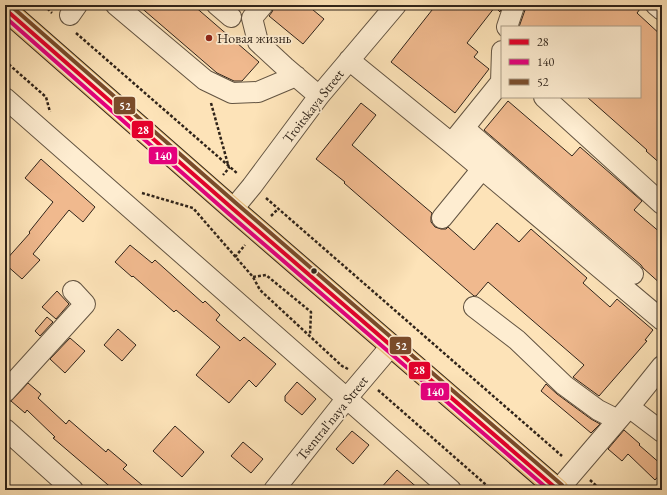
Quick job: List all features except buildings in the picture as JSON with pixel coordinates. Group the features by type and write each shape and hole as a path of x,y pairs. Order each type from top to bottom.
{"main road":[{"path":"5,9 233,209 558,490"}],"street":[{"path":"116,5 205,80 232,93 258,92 296,76"},
{"path":"263,5 252,18 258,42 319,96"},
{"name":"Troitskaya Street","path":"233,209 319,96 396,5"},
{"path":"656,5 662,10"},
{"path":"507,26 514,6"},
{"path":"349,60 457,136 633,274"},
{"path":"457,136 501,83"},
{"path":"5,98 451,490"},
{"path":"545,98 662,204"},
{"path":"457,136 482,169 662,320"},
{"path":"442,218 482,169"},
{"path":"5,392 85,304 73,291"},
{"path":"474,307 517,340 564,385 598,410 624,413 662,432"},
{"name":"Tsentral'naya Street","path":"274,490 347,398 391,346"},
{"path":"558,490 662,366"},
{"path":"5,429 73,490"}],"path":[{"path":"44,5 69,17 229,168 279,208 601,490"},
{"path":"5,62 46,97 52,118"},
{"path":"205,80 229,168"},
{"path":"140,193 193,208 253,277 260,290 342,366 364,378 492,490"},
{"path":"253,277 266,275 310,312 310,336"}],"transit line":[{"name":"52","path":"10,5 237,204 562,485"},
{"name":"28","path":"5,9 233,209 558,490"},
{"name":"140","path":"5,17 229,214 549,490"}],"place":[{"name":"Новая жизнь","path":"209,38"}]}
